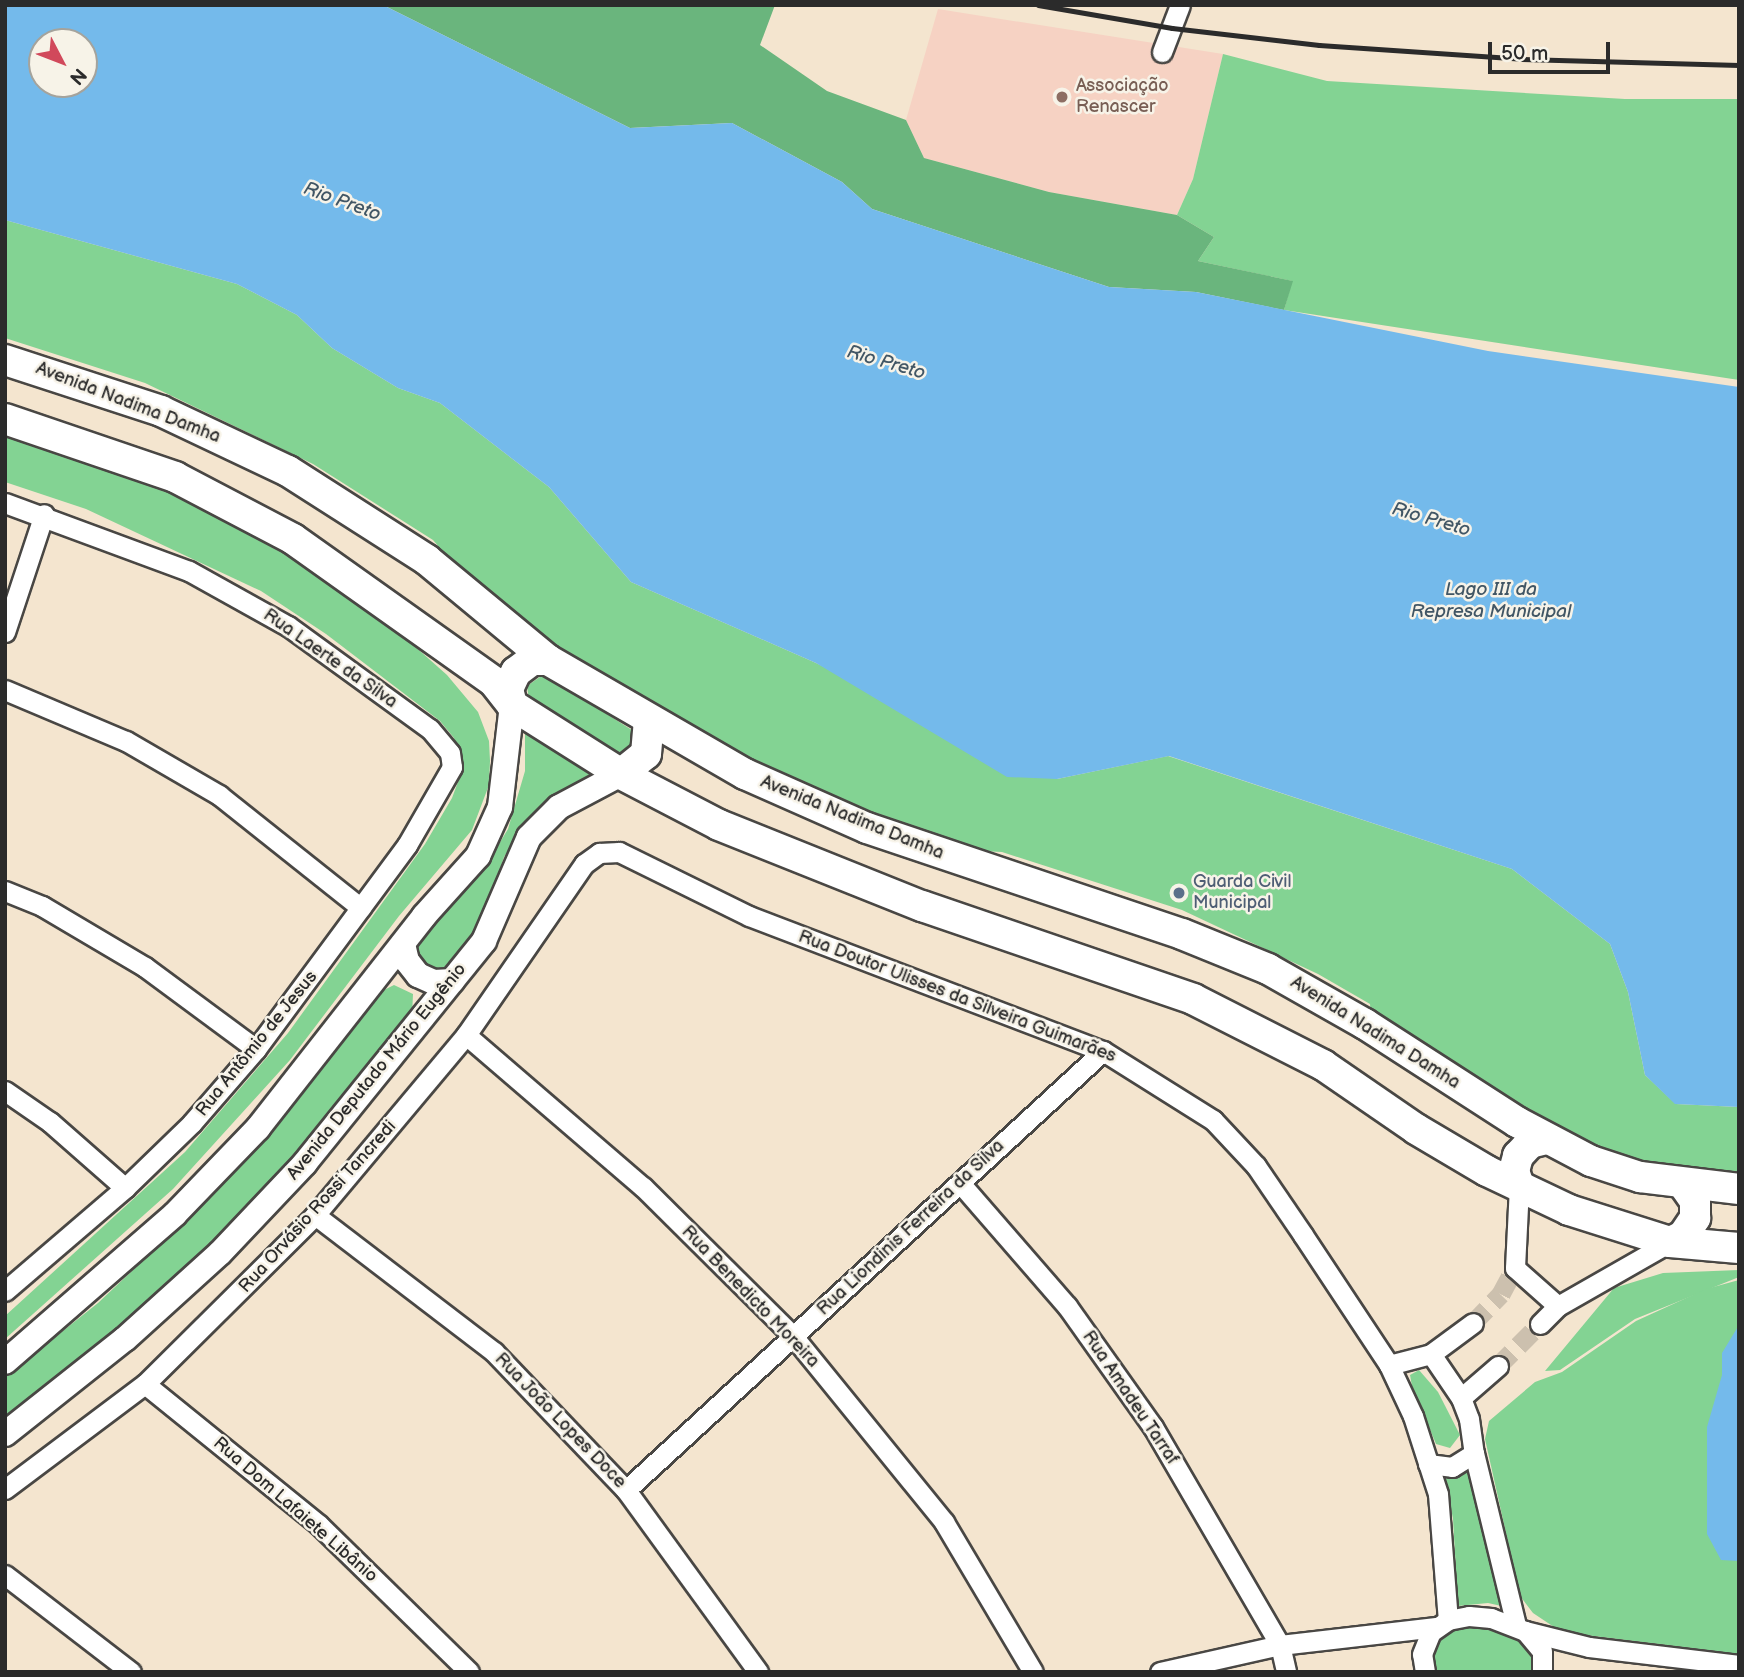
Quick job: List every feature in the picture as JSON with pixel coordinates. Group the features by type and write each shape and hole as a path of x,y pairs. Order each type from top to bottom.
{"main road":[{"name":"Avenida Nadima Damha","path":"5,360 160,411 288,471 405,544 548,660 649,722 745,774 867,828 1182,934 1268,969 1365,1024 1546,1139 1617,1172 1684,1185 1739,1189"},
{"path":"5,419 134,461 275,528 365,585 494,682 512,705 621,774 719,825 837,875 1194,999 1290,1046 1416,1129 1519,1186 1580,1214 1670,1242 1739,1248"},
{"path":"512,705 508,689 516,672 532,660 548,660"},
{"path":"621,774 646,754 649,722"},
{"path":"1519,1186 1514,1171 1518,1156 1530,1143 1546,1139"},
{"path":"1670,1242 1683,1237 1695,1218 1695,1201 1684,1185"}],"street":[{"path":"1162,52 1179,10"},
{"name":"Rua Laerte da Silva","path":"5,503 44,514 189,571 288,626 430,729 450,753"},
{"path":"5,632 44,514"},
{"path":"5,690 126,741 219,795 361,908"},
{"path":"5,1362 175,1214 258,1128 403,944 478,856 492,832 506,777 512,705"},
{"name":"Rua Antômio de Jesus","path":"5,1291 125,1188 192,1123 256,1049 361,908 449,779 450,753"},
{"name":"Avenida Deputado Mário Eugênio","path":"5,1434 125,1339 220,1252 305,1163 484,941 500,911 529,837 559,807 621,774"},
{"name":"Rua Doutor Ulisses da Silveira Guimarães","path":"576,874 591,857 619,852 749,916 1103,1051 1213,1120 1256,1166 1388,1366 1413,1416 1438,1494 1442,1623"},
{"name":"Rua Orvásio Rossi Tancredi","path":"5,1489 145,1384 315,1216 466,1035 576,874"},
{"path":"5,891 42,906 145,967 256,1049"},
{"path":"403,944 407,961 418,975 434,982 452,981"},
{"path":"378,977 397,977 414,986 426,1015"},
{"name":"Rua Benedicto Moreira","path":"466,1035 643,1187 793,1336 944,1522 1033,1672"},
{"name":"Rua Liondinis Ferreira da Silva","path":"626,1490 1103,1051"},
{"path":"5,1091 50,1122 125,1188"},
{"name":"Rua Amadeu Tarraf","path":"960,1184 1067,1306 1153,1427 1280,1645 1286,1672"},
{"path":"1519,1186 1516,1268 1558,1306"},
{"name":"Rua João Lopes Doce","path":"315,1216 494,1352 626,1490 758,1672"},
{"path":"1540,1324 1558,1306 1670,1242"},
{"path":"1388,1366 1431,1354 1473,1323"},
{"path":"1431,1354 1461,1398 1520,1628 1542,1651 1542,1672"},
{"path":"1461,1398 1498,1366"},
{"name":"Rua Dom Lafaiete Libânio","path":"145,1384 319,1525 446,1645 469,1672"},
{"path":"1428,1465 1452,1467 1474,1453"},
{"path":"5,1575 131,1672"},
{"path":"1160,1672 1280,1645 1442,1623 1469,1616 1589,1647 1739,1665"},
{"path":"1420,1671 1424,1642 1442,1623"}],"shaded area":[{"name":"Associação Renascer","path":"938,9 1223,54 1193,179 1177,215 1049,192 924,158 906,120"}],"green space":[{"path":"383,5 775,5 760,45 827,91 906,120 924,158 1049,192 1177,215 1214,237 1198,261 1293,281 1284,310 1196,292 1109,287 872,209 842,182 732,123 630,128"},
{"path":"1223,54 1327,81 1625,99 1739,99 1739,380 1284,310 1292,281 1198,261 1214,237 1177,215 1193,179"},
{"path":"5,220 237,284 297,315 332,348 398,388 440,403 549,487 631,582 816,663 1057,779 1168,756 1512,869 1610,944 1628,992 1645,1075 1676,1104 1739,1107 1739,1178 1694,1176 1587,1150 1450,1060 1428,1055 1371,1017 1370,1004 1318,974 1182,910 1002,852 961,850 749,766 569,660 464,576 433,540 313,464 145,383 5,338"},
{"path":"5,435 134,476 191,501 302,561 393,627 447,675 478,712 489,741 490,761 489,785 472,830 399,916 290,1060 173,1189 5,1339 5,1316 185,1152 288,1033 425,844 452,798 462,771 454,738 440,721 326,634 261,591 86,509 5,482"},
{"path":"544,674 635,732 637,747 618,759 529,700 527,686"},
{"path":"525,725 602,774 524,826 504,857 491,896 462,954 452,966 432,975 413,952 417,941 485,867 508,829 525,771"},
{"path":"394,985 413,994 412,1016 297,1157 212,1246 119,1332 5,1422 5,1377 98,1303 186,1220 270,1131 384,990"},
{"path":"1739,1270 1739,1277 1635,1319 1560,1370 1545,1371 1614,1288 1663,1273"},
{"path":"1739,1280 1739,1654 1569,1633 1554,1627 1533,1613 1520,1596 1485,1439 1489,1421 1535,1382 1562,1372 1636,1321 1706,1289"},
{"path":"1419,1370 1438,1392 1460,1435 1450,1448 1436,1444 1412,1386 1410,1375"},
{"path":"1468,1465 1506,1607 1488,1603 1458,1606 1453,1519 1444,1471"},
{"path":"1470,1626 1507,1631 1527,1643 1533,1654 1531,1671 1437,1672 1431,1653 1437,1639 1449,1630"}],"water":[{"name":"Lago III da Represa Municipal","path":"5,5 383,5 630,128 732,123 842,182 872,209 1109,287 1196,292 1488,351 1739,387 1739,1107 1675,1104 1645,1075 1628,992 1610,944 1512,869 1169,756 1057,779 1007,777 816,663 631,582 549,487 440,403 398,388 332,348 297,315 237,284 5,220"},
{"path":"1739,1325 1739,1561 1721,1560 1707,1534 1707,1427 1722,1375 1722,1353"}],"tunnel":[{"path":"1473,1323 1501,1294 1515,1268"},
{"path":"1498,1366 1540,1324"}],"railway":[{"path":"1038,5 1172,28 1319,45 1522,59 1739,65"}],"place":[{"name":"Associação Renascer","path":"1062,97"},
{"name":"Guarda Civil Municipal","path":"1179,893"}],"water label":[{"name":"Rio Preto","path":"342,202"},
{"name":"Rio Preto","path":"886,363"},
{"name":"Rio Preto","path":"1431,520"}]}
